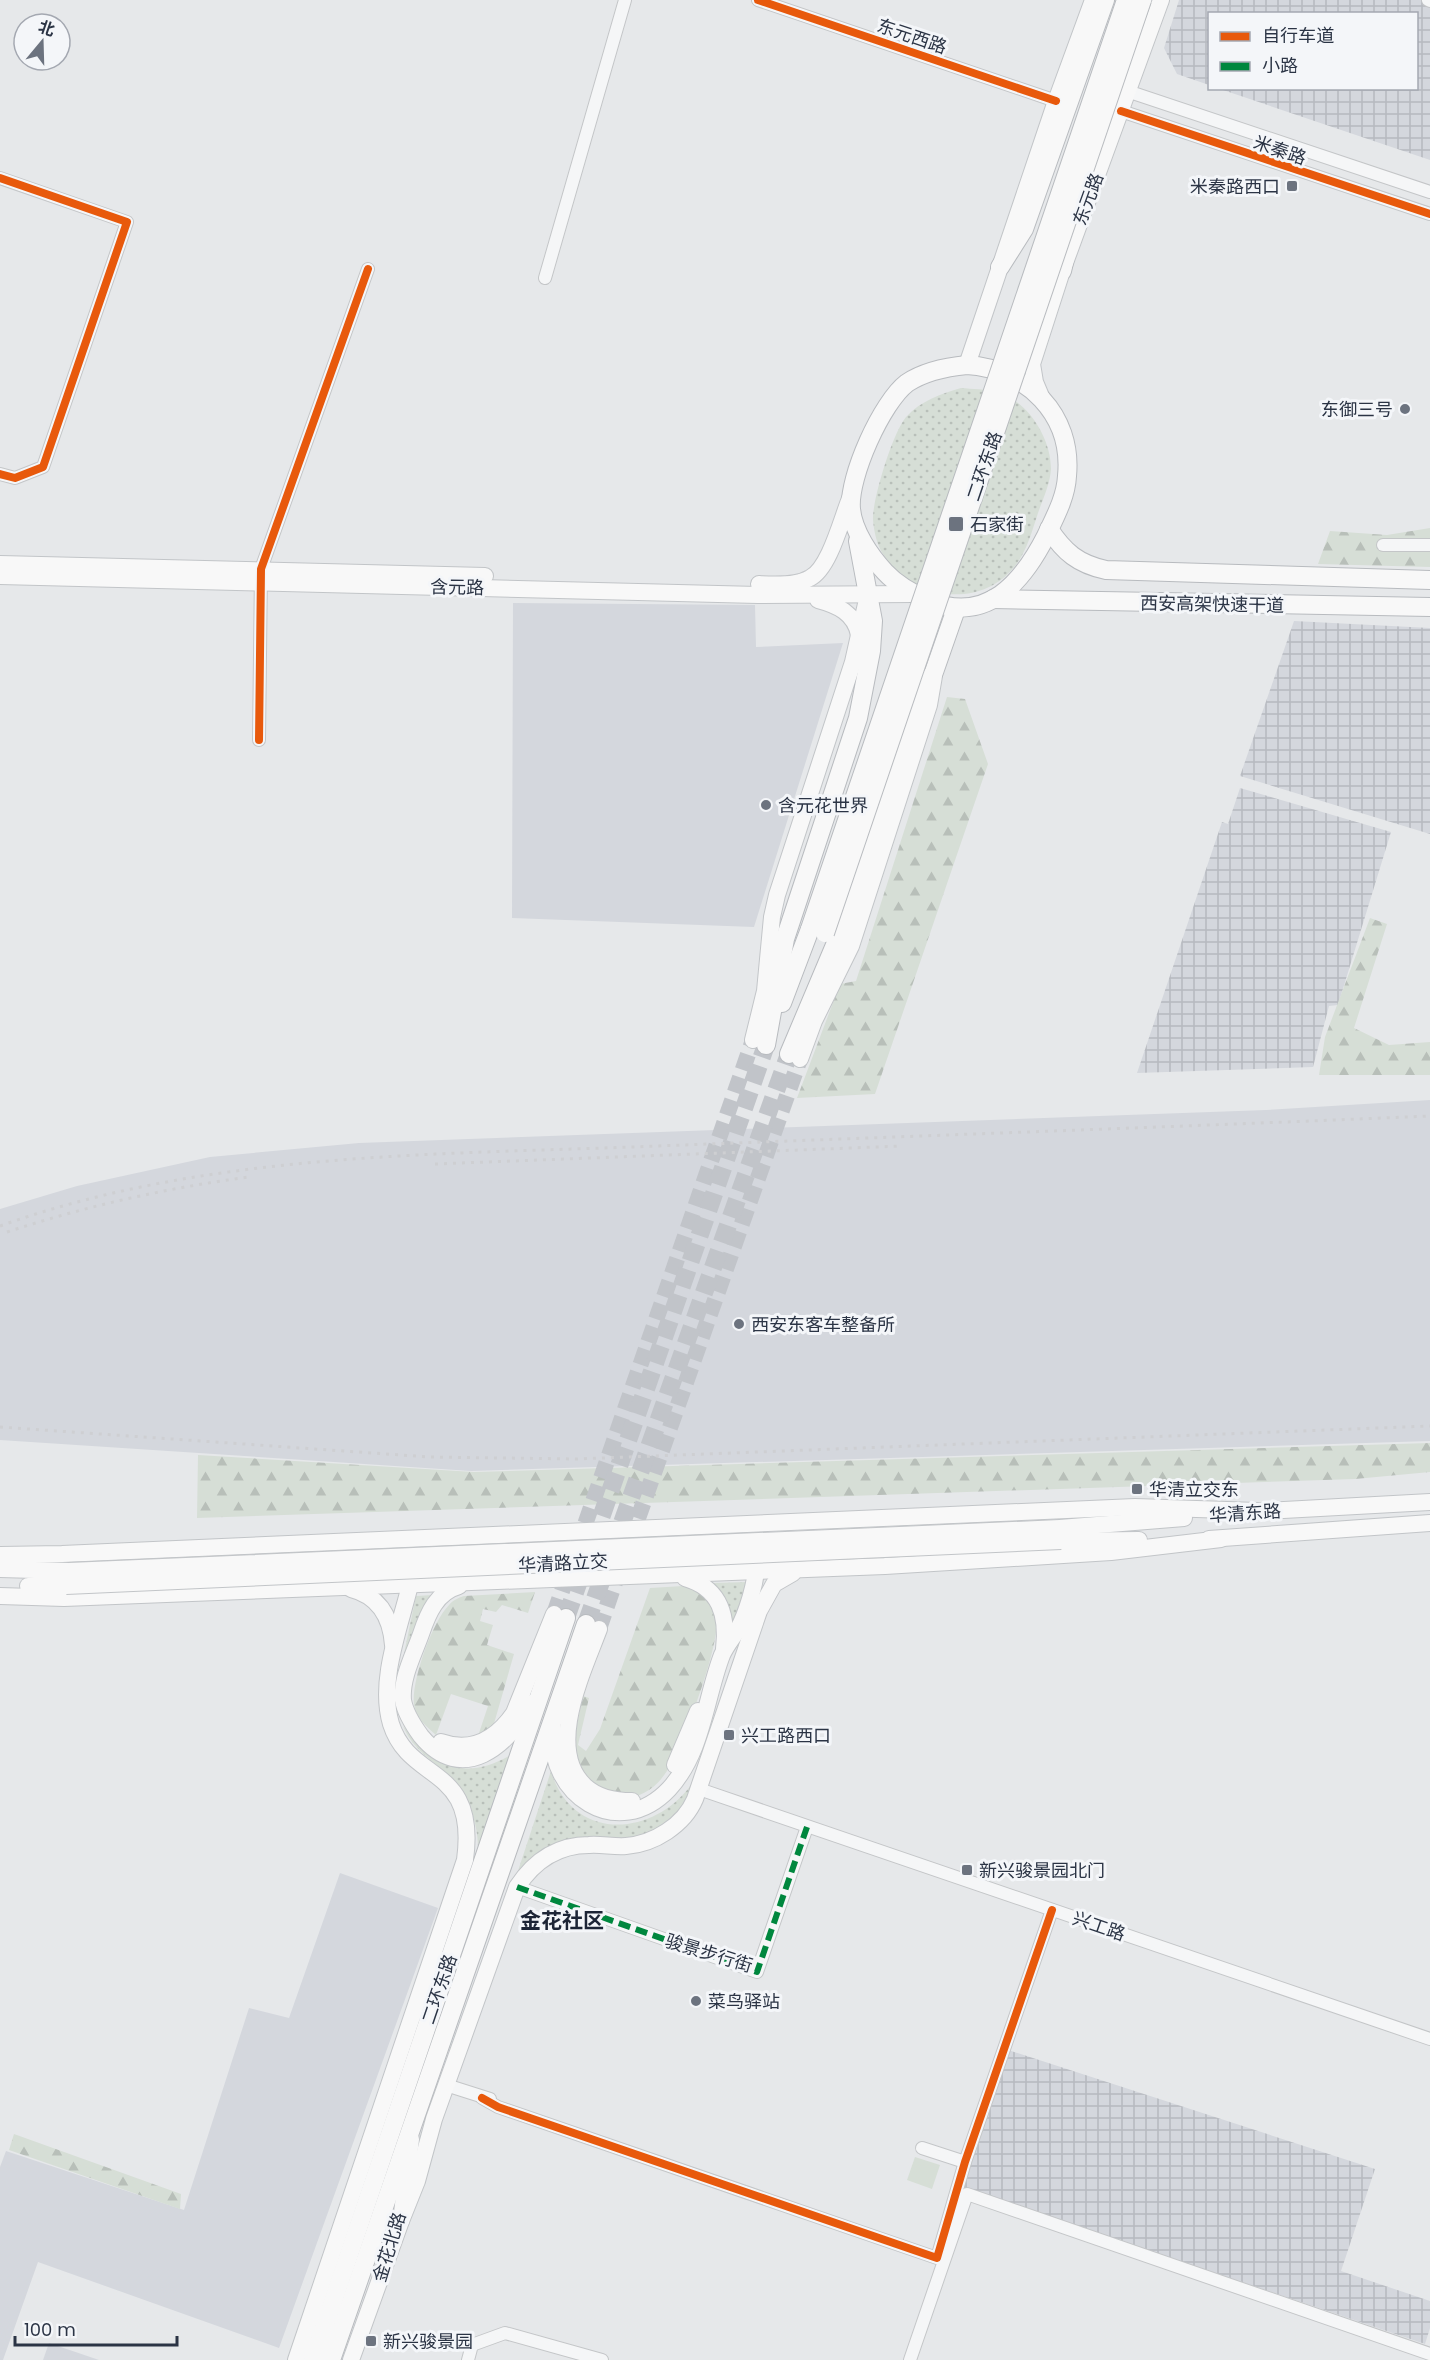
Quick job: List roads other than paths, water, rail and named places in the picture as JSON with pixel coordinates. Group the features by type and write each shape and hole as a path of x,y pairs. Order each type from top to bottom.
{"highway":[{"path":"1000,267 1024,229 1105,0"},
{"name":"二环东路","path":"818,931 1126,0"},
{"name":"二环东路","path":"818,931 1142,0"},
{"path":"1062,271 1068,240 1152,0"},
{"path":"760,1042 785,939 858,718 866,684 873,621 851,511 852,492 874,430 894,397 906,384 928,372 967,365 1006,372 1032,388 1043,401 1060,431 1067,459 1066,487 1049,530 1024,572 993,599 976,606 956,609 913,594 883,570 865,546 854,522"},
{"name":"西安高架快速干道","path":"1049,530 1062,549 1072,557 1086,565 1106,570 1430,580"},
{"name":"西安高架快速干道","path":"993,599 1430,608"},
{"path":"801,1022 838,938 917,701 934,672 956,609"},
{"path":"795,1056 818,931"},
{"path":"760,1042 818,931"},
{"name":"二环东路","path":"313,2360 552,1659 560,1616"},
{"name":"二环东路","path":"331,2360 556,1709 592,1627"}],"main road":[{"path":"967,365 1056,101 1093,0"},
{"name":"东元路","path":"1043,401 1035,382 1032,364 1062,271 1161,0"},
{"name":"含元路","path":"0,576 260,577 772,585 801,582 816,574 825,563 852,492"},
{"name":"含元路","path":"0,564 260,577 799,595 913,594"},
{"path":"760,1042 772,917 777,895 853,662 868,593"},
{"path":"799,595 844,610 855,622 859,633 866,684"},
{"path":"795,1056 851,946 928,705 934,672"},
{"name":"华清东路","path":"1060,1535 1258,1511 1430,1502"},
{"path":"0,1555 1135,1507 1258,1511"},
{"path":"556,1709 553,1751 558,1768 572,1791 595,1807 626,1811 655,1802 678,1777 698,1738 711,1687 723,1653 777,1571 779,1522"},
{"path":"401,2221 414,2190 429,2131 517,1887 534,1866 561,1849 590,1845 629,1846 660,1835 685,1816 699,1789 763,1592 757,1572 758,1523"},
{"name":"华清东路","path":"1060,1535 1221,1539 1430,1523"},
{"path":"640,1577 627,1570 628,1541 641,1528"},
{"path":"551,1580 560,1577 564,1571 564,1543 558,1534 552,1532"},
{"name":"华清路立交","path":"68,1578 1060,1535"},
{"path":"296,2360 462,1871 468,1840 465,1813 457,1796 440,1776 408,1750 392,1727 388,1695 392,1664 410,1585 408,1538"},
{"path":"0,1596 64,1598 811,1570 1111,1552 1221,1539"},
{"path":"0,1569 68,1578"},
{"path":"763,1592 788,1574 811,1570"},
{"path":"660,1576 688,1579 711,1591 723,1619 723,1653"},
{"path":"0,1587 68,1578"},
{"path":"472,1583 444,1592 425,1622 403,1691 406,1711 429,1745 450,1756 470,1758 490,1752 501,1745 519,1726 552,1659"},
{"path":"336,1587 362,1592 381,1606 388,1618 392,1635 392,1664"},
{"path":"413,1724 428,1737 459,1747 480,1743 495,1736 514,1713 560,1616"},
{"path":"592,1627 583,1674 567,1735 570,1766 582,1783 594,1793 611,1799 637,1800 659,1788 670,1774 690,1726 711,1687"},
{"path":"343,2226 393,2125"},
{"name":"金花北路","path":"351,2360 401,2221 411,2156 411,2130"}],"street":[{"path":"545,278 625,0"},
{"name":"东元西路","path":"758,0 1056,101"},
{"name":"米秦路","path":"1127,91 1430,192"},
{"name":"米秦路","path":"1120,111 1430,214"},
{"path":"0,178 127,222 43,467 15,478 0,474"},
{"path":"259,740 260,577 368,270"},
{"path":"1383,545 1430,545"},
{"name":"兴工路","path":"699,1789 1430,2039"},
{"name":"骏景步行街","path":"517,1887 758,1972 807,1827"},
{"path":"446,2085 482,2098 498,2107 937,2258 965,2162 1052,1910"},
{"path":"482,2098 504,2101 540,2114"},
{"path":"922,2148 965,2162"},
{"path":"910,2360 967,2194 1430,2354"},
{"path":"468,2360 472,2345 505,2333 602,2360"}],"tunnel":[{"path":"554,1614 753,1040"},
{"path":"566,1618 766,1045"},
{"path":"586,1624 789,1054"},
{"path":"630,1541 800,1059"},
{"path":"599,1629 621,1565"}],"railway":[{"path":"0,1226 80,1201 160,1183 242,1170 325,1161 408,1155 1430,1116"},
{"path":"435,1164 902,1146"},
{"path":"7,1232 127,1199 249,1177"},
{"path":"0,1427 430,1457 576,1459 1430,1426"}],"place":[{"name":"米秦路西口","path":"1292,186"},
{"name":"东御三号","path":"1405,409"},
{"name":"石家街","path":"956,524"},
{"name":"含元花世界","path":"766,805"},
{"name":"西安东客车整备所","path":"739,1324"},
{"name":"华清立交东","path":"1137,1489"},
{"name":"兴工路西口","path":"729,1735"},
{"name":"新兴骏景园北门","path":"967,1870"},
{"name":"菜鸟驿站","path":"696,2001"},
{"name":"新兴骏景园","path":"371,2341"}],"district":[{"name":"金花社区","path":"562,1920"}]}
